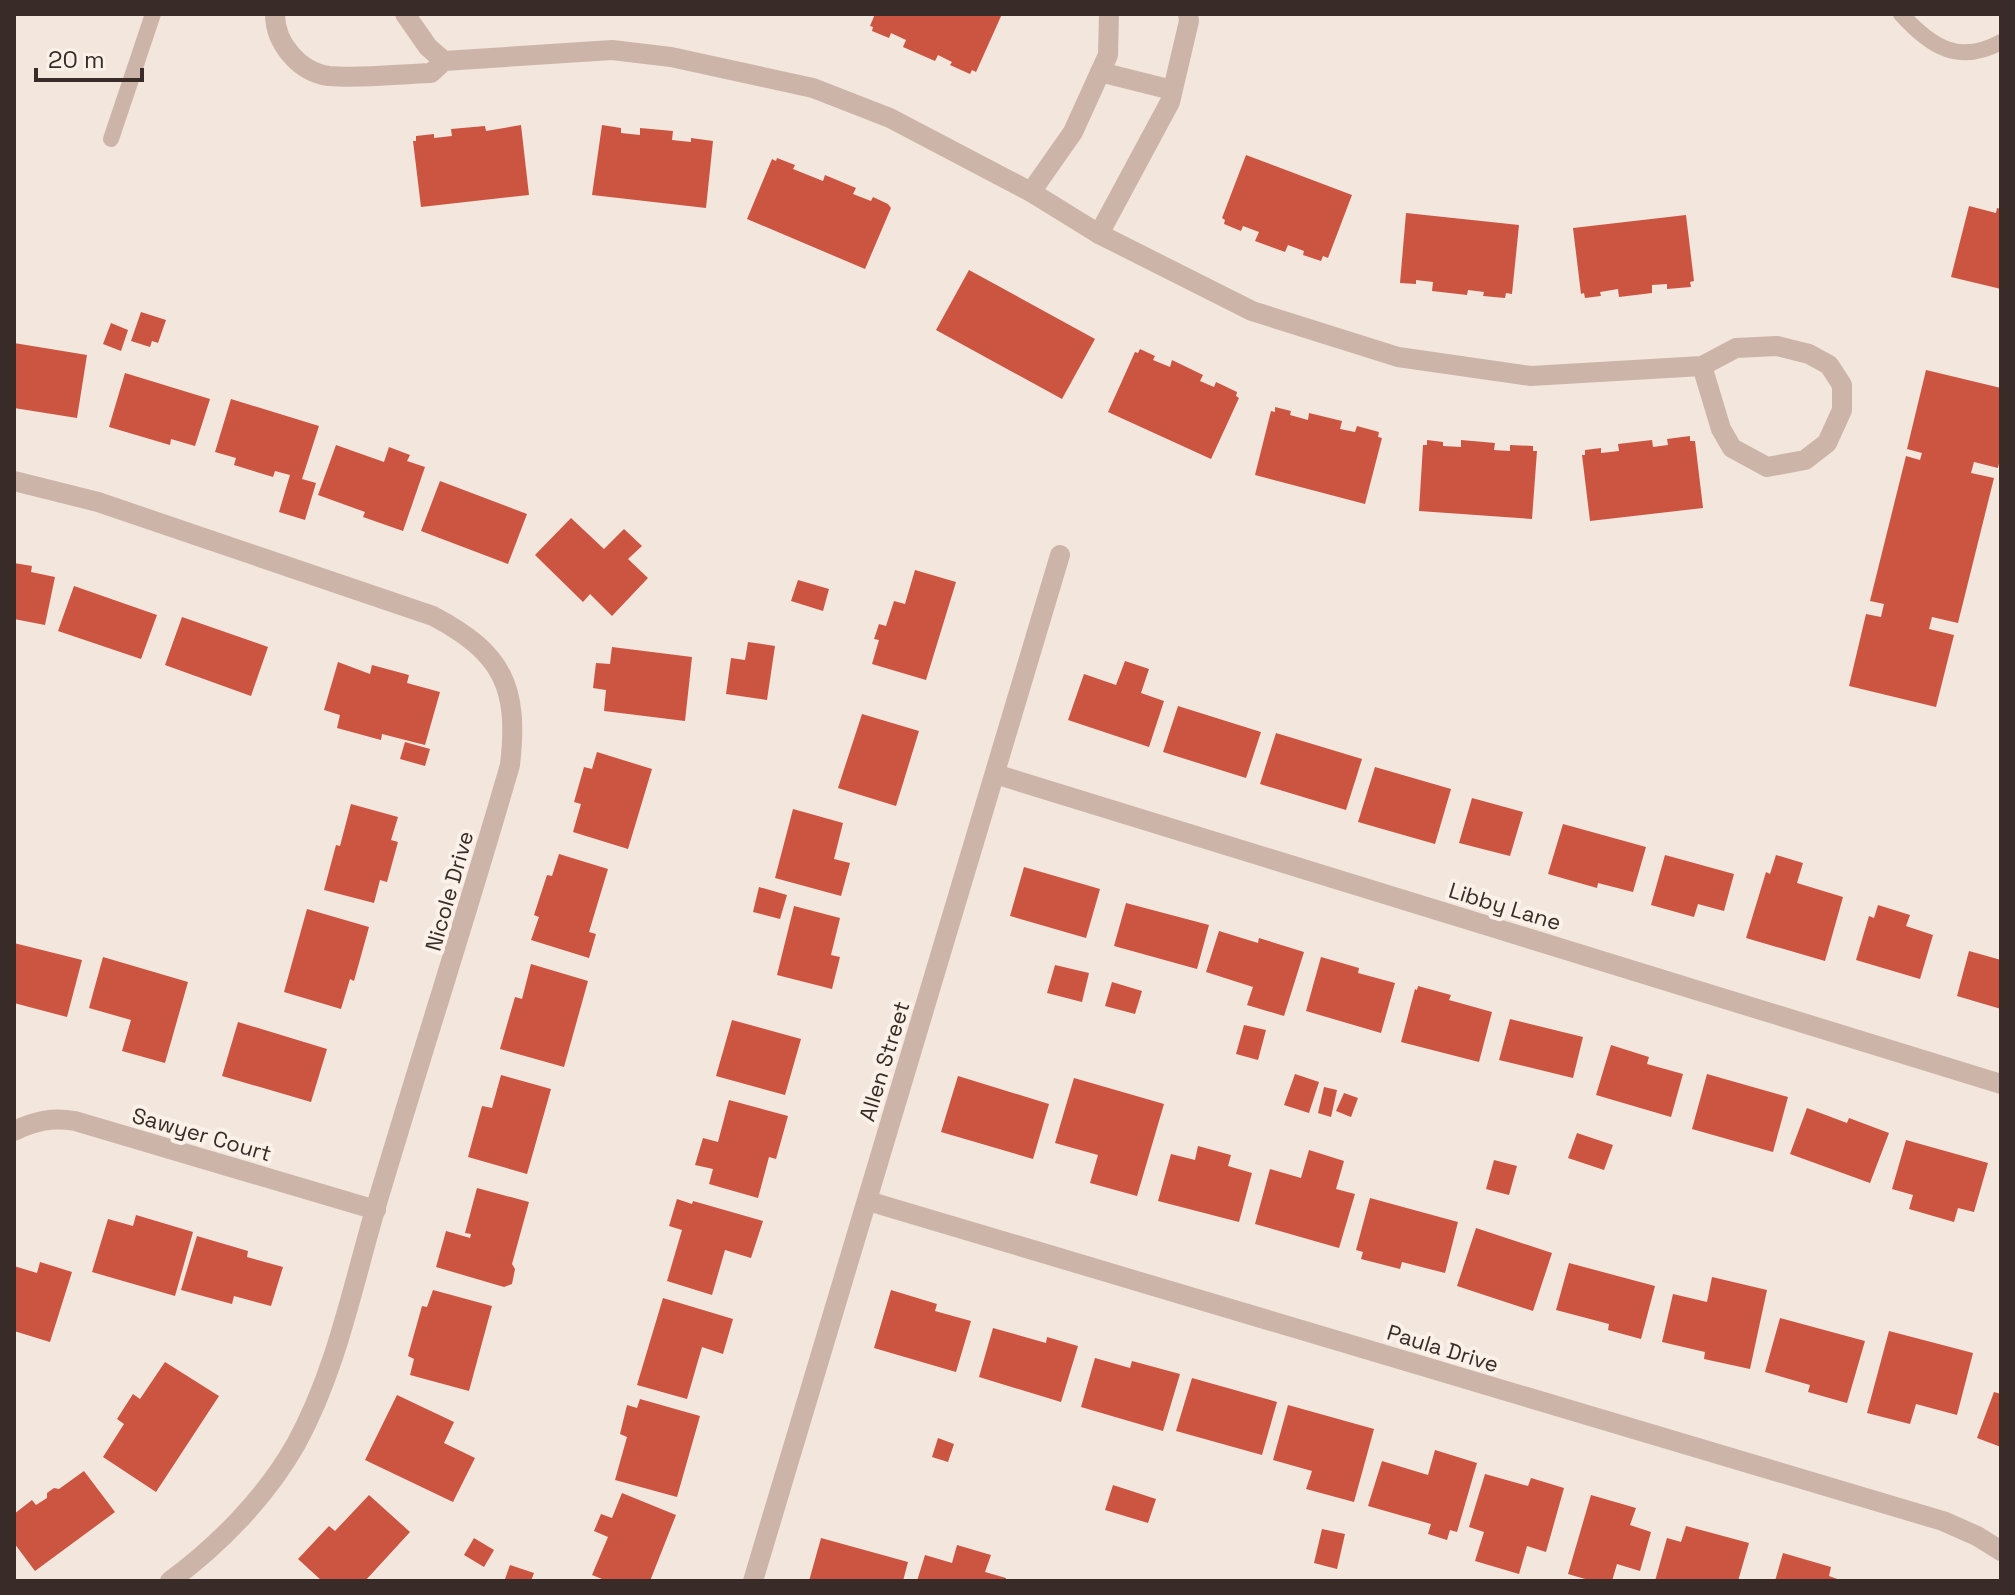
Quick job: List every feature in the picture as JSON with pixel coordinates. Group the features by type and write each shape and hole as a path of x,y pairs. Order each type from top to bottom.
{"street":[{"path":"275,14 277,34 288,52 304,66 326,76 431,73 444,61 612,50 671,57 813,88 890,118 1031,192 1099,234 1252,311 1398,357 1531,376 1702,366 1736,348 1777,346 1809,354 1829,365 1842,385 1842,410 1827,443 1805,460 1767,467 1732,448 1721,429 1702,366"},
{"path":"405,14 428,47 444,61"},
{"path":"1031,192 1073,132 1108,55 1109,14"},
{"path":"1099,234 1170,102 1188,14"},
{"path":"1100,72 1172,90"},
{"name":"Nicole Drive","path":"14,481 98,502 433,616 462,631 483,650 501,673 511,699 513,742 510,765 337,1347 318,1398 295,1446 256,1501 170,1581"},
{"name":"Allen Street","path":"753,1581 1060,555"},
{"name":"Libby Lane","path":"995,774 2001,1084"},
{"name":"Sawyer Court","path":"14,1131 43,1120 59,1118 75,1121 376,1210"},
{"name":"Paula Drive","path":"868,1201 1943,1521 2001,1551"}],"lane":[{"path":"111,139 153,14"},
{"path":"1901,14 1914,28 1944,49 1973,53 2001,42"}],"building":[{"path":"875,14 1002,14 976,72 972,70 970,74 950,65 952,62 938,55 935,61 903,47 906,40 891,33 889,38 872,31 873,27 870,26"},
{"path":"521,125 529,195 421,207 413,141 416,141 416,136 434,134 434,138 452,136 451,129 485,126 486,131"},
{"path":"602,125 621,128 621,133 640,135 640,128 673,131 672,140 691,142 691,138 713,141 706,208 592,195"},
{"path":"1246,155 1352,195 1328,258 1323,256 1321,261 1303,255 1304,251 1288,245 1285,252 1255,241 1259,232 1243,226 1241,231 1224,224 1222,218"},
{"path":"777,158 795,165 793,169 823,181 825,175 856,188 853,194 871,201 873,197 888,204 891,208 865,269 747,219 772,159 776,161"},
{"path":"1969,206 1996,213 1997,208 2001,209 2001,289 1951,277"},
{"path":"1406,213 1519,225 1512,294 1506,293 1505,298 1483,296 1484,292 1468,290 1467,295 1432,291 1433,282 1416,280 1416,284 1400,283"},
{"path":"1686,215 1694,281 1690,282 1691,287 1667,289 1667,284 1652,285 1652,293 1619,297 1618,289 1600,292 1601,296 1585,298 1584,293 1581,294 1573,228"},
{"path":"969,270 1095,339 1062,399 936,330"},
{"path":"141,312 166,320 158,343 152,341 150,347 131,341"},
{"path":"111,323 128,330 121,351 103,344"},
{"path":"14,343 87,355 77,418 14,408"},
{"path":"1140,349 1155,356 1153,360 1170,367 1172,360 1203,375 1200,381 1214,387 1216,382 1237,392 1239,398 1211,459 1108,412 1135,352 1138,353"},
{"path":"1926,370 2001,388 2001,454 1998,468 1974,462 1971,473 1994,478 1958,623 1932,617 1929,629 1954,635 1936,707 1849,686 1866,614 1881,617 1884,604 1870,601 1906,456 1920,460 1922,453 1907,449"},
{"path":"125,373 210,399 195,446 171,439 170,445 109,427"},
{"path":"231,399 319,426 302,479 316,483 305,520 279,512 290,475 275,471 273,477 234,465 236,458 215,452"},
{"path":"1275,407 1308,420 1309,413 1342,421 1340,429 1355,432 1357,426 1379,432 1378,437 1382,438 1365,504 1255,475 1271,411 1275,412"},
{"path":"1690,436 1690,441 1695,441 1703,508 1590,521 1582,455 1585,455 1585,450 1601,448 1601,453 1619,451 1618,444 1652,440 1653,447 1668,445 1667,439"},
{"path":"1427,440 1443,442 1443,446 1461,447 1461,440 1495,443 1494,450 1510,451 1510,445 1533,446 1533,451 1537,451 1532,519 1419,511 1423,445 1427,445"},
{"path":"336,445 384,462 389,447 410,455 407,461 425,467 403,531 363,517 365,512 318,495"},
{"path":"440,481 527,514 508,564 421,531"},
{"path":"571,518 604,549 624,529 642,546 628,559 648,578 612,616 590,594 583,602 535,555"},
{"path":"14,563 32,566 31,572 55,577 45,625 14,619"},
{"path":"915,570 956,582 926,680 872,664 879,640 874,639 879,624 886,626 894,601 905,604"},
{"path":"798,580 829,589 823,611 791,601"},
{"path":"74,586 157,615 141,659 58,631"},
{"path":"182,617 268,647 251,696 165,665"},
{"path":"748,642 775,646 767,700 726,694 731,658 745,660"},
{"path":"612,647 692,657 685,721 604,711 606,690 593,688 596,663 610,664"},
{"path":"1125,661 1149,669 1141,693 1164,701 1149,747 1068,720 1084,674 1116,685"},
{"path":"338,662 370,674 372,665 409,675 407,683 440,692 425,745 382,734 381,740 337,728 340,715 324,710"},
{"path":"1178,706 1261,732 1246,778 1163,752"},
{"path":"862,714 919,731 896,806 838,788"},
{"path":"1276,733 1362,759 1346,810 1260,784"},
{"path":"405,742 430,749 425,766 400,759"},
{"path":"597,752 652,769 628,849 573,832 581,804 574,802 584,767 592,769"},
{"path":"1375,767 1451,789 1435,844 1358,822"},
{"path":"1472,798 1523,812 1510,856 1459,843"},
{"path":"351,804 398,817 391,840 398,842 387,882 380,880 374,903 324,890"},
{"path":"793,809 843,823 834,859 850,863 841,896 775,878"},
{"path":"1563,824 1646,847 1633,892 1598,883 1597,888 1548,874"},
{"path":"559,854 608,869 589,932 596,934 589,958 531,940 539,917 534,915 547,875 552,876"},
{"path":"1665,855 1734,874 1724,911 1698,904 1694,917 1651,905"},
{"path":"1776,855 1803,863 1797,883 1843,897 1825,961 1746,938 1766,872 1770,874"},
{"path":"1024,867 1100,889 1086,938 1010,916"},
{"path":"759,887 787,895 780,919 753,912"},
{"path":"1126,903 1209,925 1197,969 1114,946"},
{"path":"1878,905 1910,915 1906,926 1933,935 1920,979 1856,960 1869,916 1874,918"},
{"path":"794,906 840,918 831,955 840,957 832,989 777,975"},
{"path":"307,909 369,927 354,981 350,979 341,1009 284,992"},
{"path":"1219,931 1258,943 1259,938 1304,952 1284,1016 1247,1005 1253,987 1206,972"},
{"path":"14,943 82,960 67,1017 14,1003"},
{"path":"1969,951 2001,960 2001,1009 1957,996"},
{"path":"103,957 188,982 165,1063 122,1051 131,1020 89,1008"},
{"path":"1321,957 1359,968 1358,973 1395,983 1381,1033 1306,1011"},
{"path":"531,964 588,981 564,1067 500,1049 515,997 522,999"},
{"path":"1055,965 1089,973 1082,1002 1047,993"},
{"path":"1112,982 1142,991 1135,1014 1105,1006"},
{"path":"1418,986 1451,995 1449,1000 1492,1012 1479,1062 1401,1042"},
{"path":"1510,1019 1583,1037 1573,1078 1499,1060"},
{"path":"732,1020 801,1039 785,1095 716,1076"},
{"path":"238,1022 327,1049 311,1102 222,1076"},
{"path":"1244,1025 1266,1030 1258,1060 1236,1054"},
{"path":"1611,1045 1649,1057 1647,1064 1683,1074 1671,1117 1596,1095"},
{"path":"1295,1074 1319,1082 1309,1113 1284,1105"},
{"path":"1707,1074 1788,1097 1773,1152 1692,1129"},
{"path":"501,1075 551,1089 527,1174 468,1157 482,1106 492,1108"},
{"path":"958,1076 1049,1104 1033,1159 941,1132"},
{"path":"1074,1078 1164,1104 1137,1196 1090,1183 1098,1155 1055,1143"},
{"path":"1324,1087 1337,1090 1331,1117 1318,1113"},
{"path":"1344,1093 1358,1098 1351,1117 1336,1111"},
{"path":"729,1100 788,1116 776,1159 769,1157 758,1198 709,1184 713,1169 695,1165 703,1138 718,1142"},
{"path":"1807,1108 1847,1123 1849,1118 1889,1133 1870,1183 1790,1154"},
{"path":"1577,1133 1613,1145 1604,1170 1568,1158"},
{"path":"1906,1140 1988,1163 1974,1212 1958,1208 1954,1222 1909,1209 1913,1195 1892,1189"},
{"path":"1198,1146 1231,1155 1228,1166 1252,1173 1239,1222 1158,1201 1171,1154 1195,1160"},
{"path":"1309,1150 1344,1161 1336,1189 1355,1194 1339,1248 1255,1224 1270,1169 1301,1178"},
{"path":"1494,1160 1517,1166 1509,1195 1486,1189"},
{"path":"477,1188 529,1202 512,1264 515,1269 512,1284 504,1287 436,1267 446,1231 470,1238 471,1234 465,1233"},
{"path":"1370,1198 1458,1222 1445,1273 1402,1262 1400,1269 1361,1259 1363,1252 1356,1250"},
{"path":"677,1199 763,1221 751,1258 725,1250 712,1295 667,1281 682,1230 669,1226"},
{"path":"136,1215 193,1232 175,1296 92,1272 108,1219 133,1226"},
{"path":"1476,1228 1552,1253 1533,1311 1457,1286"},
{"path":"197,1236 248,1251 247,1257 283,1267 271,1306 234,1296 232,1304 181,1290"},
{"path":"40,1262 72,1272 50,1342 14,1331 14,1266 37,1273"},
{"path":"1569,1263 1655,1286 1641,1339 1608,1330 1609,1324 1556,1310"},
{"path":"1712,1277 1767,1290 1750,1369 1704,1359 1705,1352 1662,1342 1673,1294 1707,1302"},
{"path":"433,1290 492,1306 469,1391 410,1375 414,1359 408,1356 422,1306 427,1307"},
{"path":"891,1290 937,1304 935,1311 971,1321 956,1372 874,1348"},
{"path":"663,1298 733,1319 723,1354 702,1347 687,1399 637,1385"},
{"path":"1780,1318 1865,1341 1847,1403 1808,1392 1810,1385 1765,1372"},
{"path":"993,1328 1046,1343 1047,1337 1078,1346 1061,1402 979,1377"},
{"path":"1889,1331 1973,1353 1957,1415 1916,1404 1910,1424 1867,1413"},
{"path":"1095,1358 1130,1368 1132,1361 1180,1374 1163,1431 1081,1407"},
{"path":"165,1362 219,1396 156,1492 103,1457 124,1424 117,1419 133,1394 140,1399"},
{"path":"1192,1378 1277,1402 1262,1455 1176,1431"},
{"path":"1994,1392 2001,1394 2001,1447 1977,1438"},
{"path":"397,1395 454,1422 444,1443 475,1458 453,1502 365,1460"},
{"path":"640,1399 700,1416 677,1497 615,1480 627,1437 620,1434 627,1405 637,1408"},
{"path":"1288,1405 1374,1429 1354,1502 1306,1489 1312,1471 1273,1460"},
{"path":"938,1438 954,1444 948,1462 932,1457"},
{"path":"1435,1450 1477,1463 1457,1532 1450,1530 1447,1540 1428,1534 1431,1524 1368,1506 1382,1461 1428,1475"},
{"path":"84,1471 115,1512 35,1571 14,1543 14,1514 32,1500 36,1505 47,1498 47,1493 54,1488 59,1489"},
{"path":"1485,1474 1528,1486 1531,1478 1564,1488 1546,1552 1527,1546 1519,1574 1475,1561 1484,1532 1469,1527"},
{"path":"1113,1485 1156,1499 1148,1523 1105,1510"},
{"path":"622,1493 676,1515 650,1581 607,1581 592,1575 608,1537 594,1531 601,1514 612,1518"},
{"path":"369,1495 410,1532 365,1581 322,1581 298,1559 329,1526 335,1531"},
{"path":"1591,1495 1636,1508 1630,1525 1651,1532 1640,1571 1617,1564 1612,1581 1592,1581 1568,1574"},
{"path":"1686,1526 1749,1543 1738,1581 1655,1581 1667,1538 1681,1542"},
{"path":"1322,1529 1345,1534 1337,1569 1314,1563"},
{"path":"474,1538 494,1550 484,1567 464,1555"},
{"path":"821,1538 908,1562 903,1581 809,1581"},
{"path":"957,1545 991,1555 985,1572 1006,1578 1006,1581 917,1581 925,1555 952,1563"},
{"path":"1783,1553 1831,1567 1829,1576 1843,1581 1775,1581"},
{"path":"510,1565 534,1573 531,1581 505,1579"}]}
